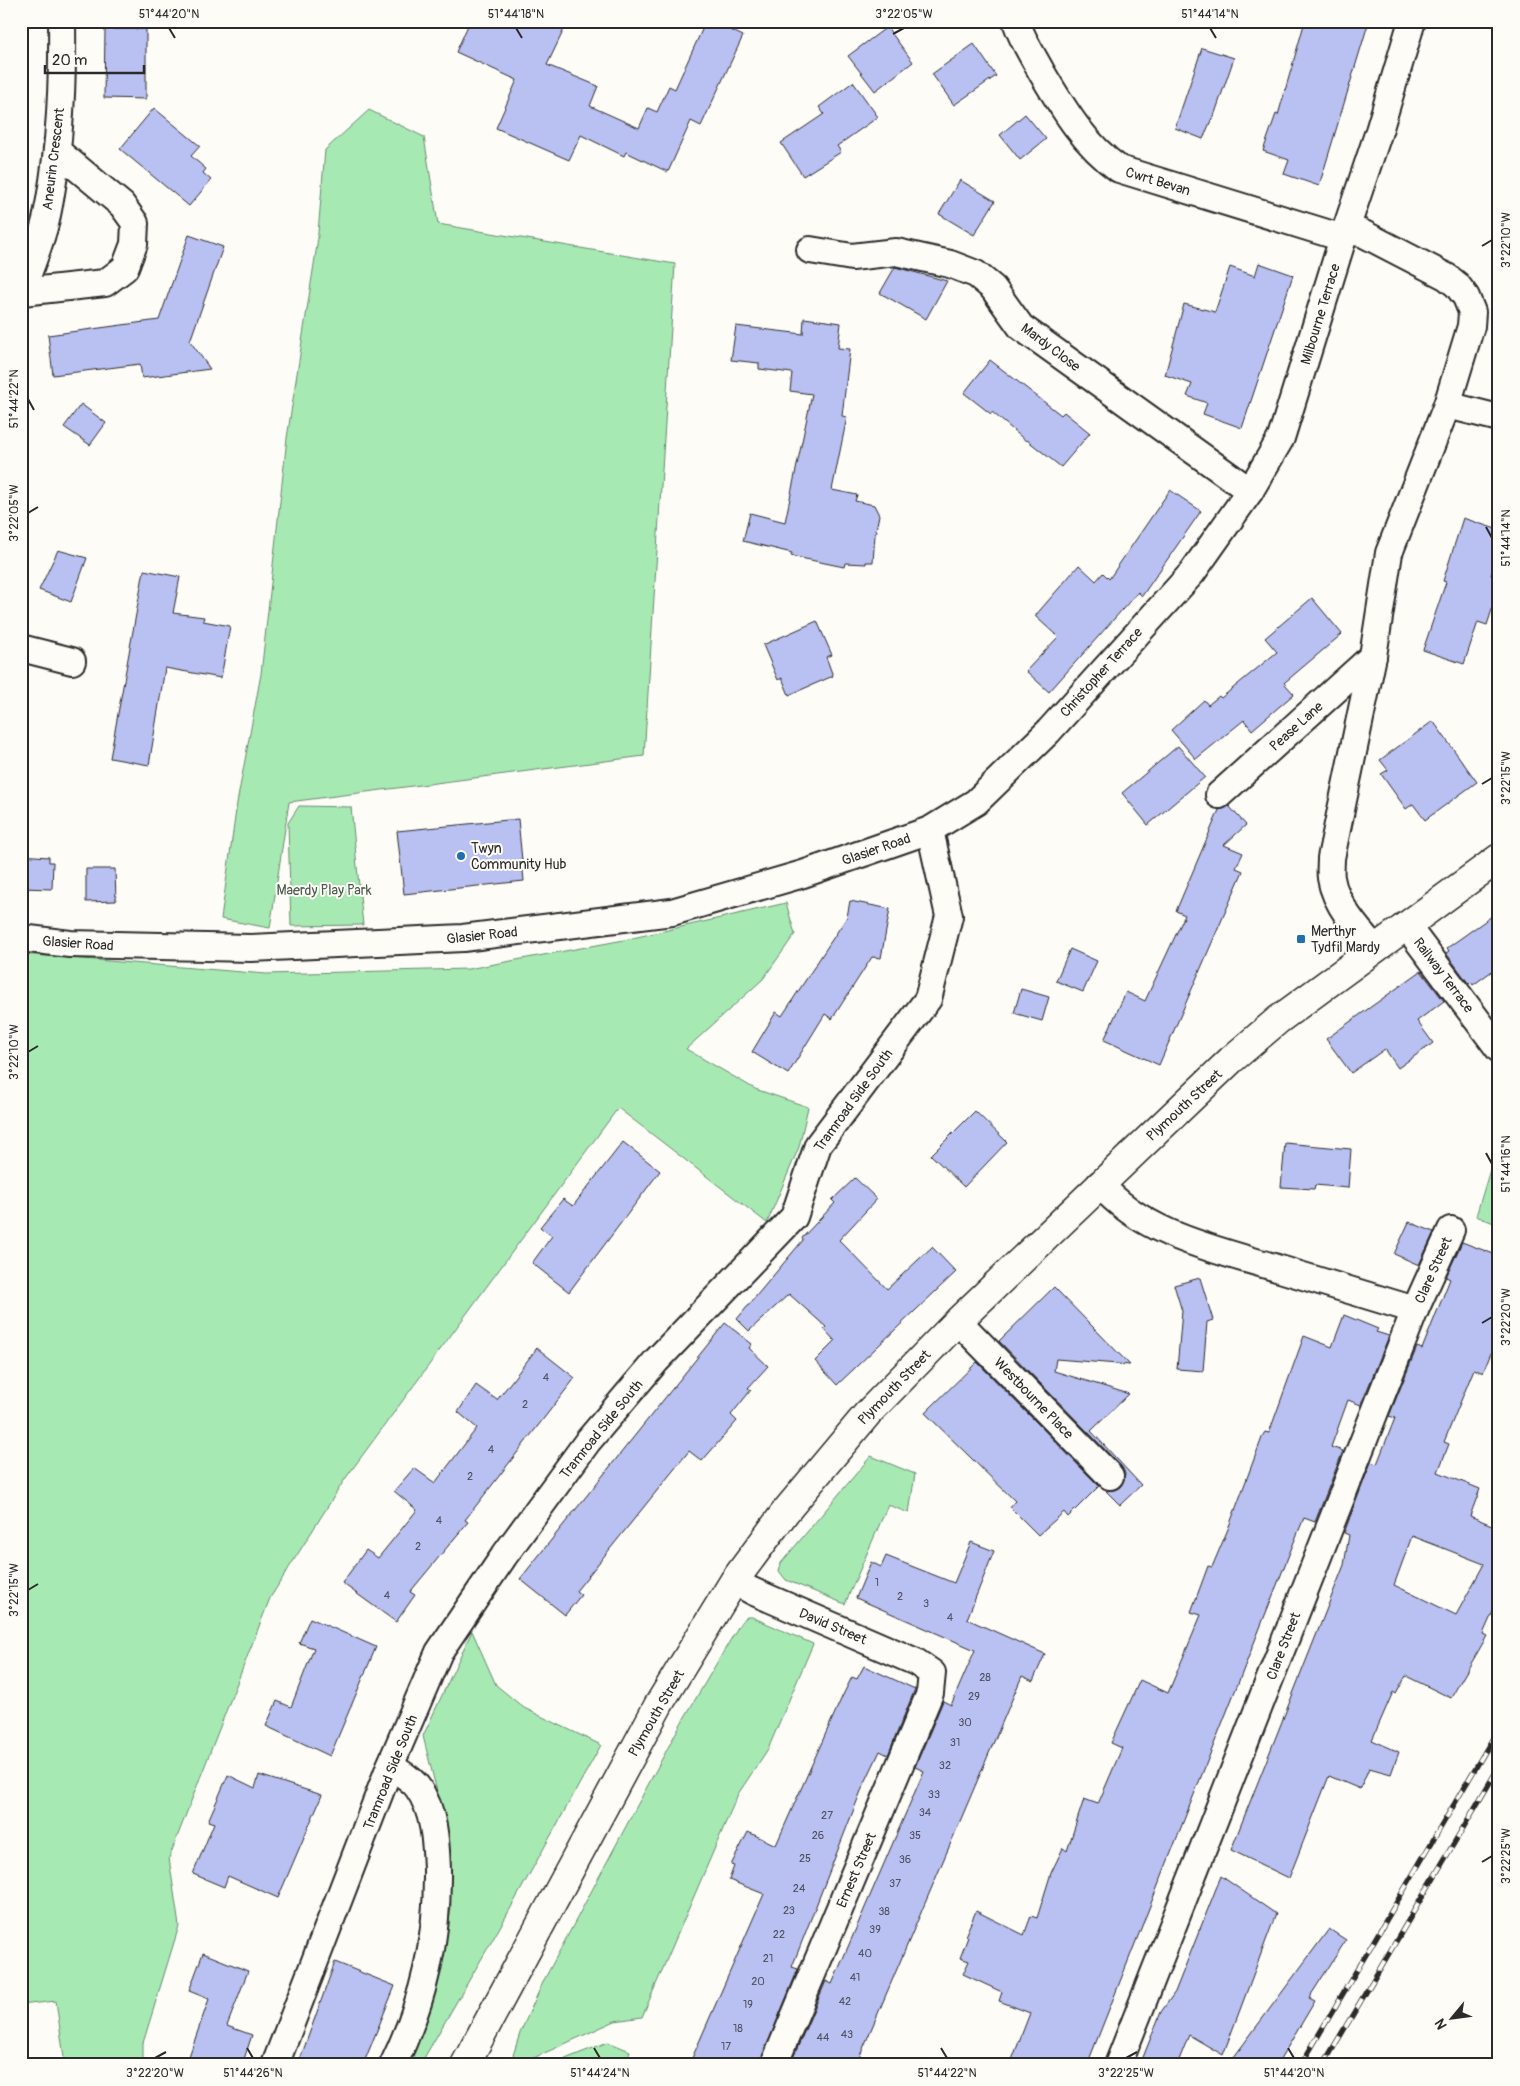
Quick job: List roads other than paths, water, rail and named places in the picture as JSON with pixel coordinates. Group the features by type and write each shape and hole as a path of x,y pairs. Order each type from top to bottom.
{"main road":[{"name":"Plymouth Street","path":"465,2065 659,1704 734,1581 786,1510 868,1413 958,1320 1231,1060 1278,1020 1499,858"}],"street":[{"name":"Aneurin Crescent","path":"21,292 45,221 57,151 63,69 62,21"},
{"name":"Cwrt Bevan","path":"1016,21 1036,63 1081,134 1101,156 1120,169 1344,235 1362,233 1447,277 1458,285 1466,297 1472,312 1471,326 1446,405 1389,553 1373,656 1331,858 1331,878 1336,895 1361,933 1375,949"},
{"name":"Milbourne Terrace","path":"1250,491 1281,438 1412,21"},
{"path":"21,292 105,283 125,268 134,244 134,223 122,205 57,151"},
{"name":"Mardy Close","path":"810,250 852,257 896,252 950,264 976,274 992,288 1021,327 1250,491"},
{"path":"1446,405 1499,418"},
{"name":"Christopher Terrace","path":"930,830 976,802 1048,732 1192,573 1250,491"},
{"path":"21,648 72,661"},
{"name":"Pease Lane","path":"1220,795 1373,656"},
{"name":"Glasier Road","path":"21,938 70,944 251,948 472,937 672,912 803,874 930,830"},
{"name":"Tramroad Side South","path":"275,2065 390,1766 439,1652 504,1556 588,1441 656,1361 794,1217 818,1145 928,999 949,916 930,830"},
{"name":"Railway Terrace","path":"1406,925 1499,1049"},
{"path":"1100,1184 1116,1202 1144,1221 1200,1244 1415,1310"},
{"name":"Clare Street","path":"1118,2065 1415,1310 1451,1230"},
{"name":"Westbourne Place","path":"958,1320 1110,1476"},
{"name":"David Street","path":"734,1581 752,1591 916,1662 932,1673"},
{"name":"Ernest Street","path":"774,2065 930,1693 932,1673"},
{"path":"390,1766 418,1787 432,1818 436,1848 437,1879 436,1930 429,1966 406,2038 393,2065"}],"railway":[{"path":"1301,2065 1499,1728"},
{"path":"1323,2065 1499,1767"}],"place":[{"name":"Twyn Community Hub","path":"461,856"},
{"name":"Merthyr Tydfil Mardy","path":"1301,939"}],"park label":[{"name":"Maerdy Play Park","path":"324,890"}]}
